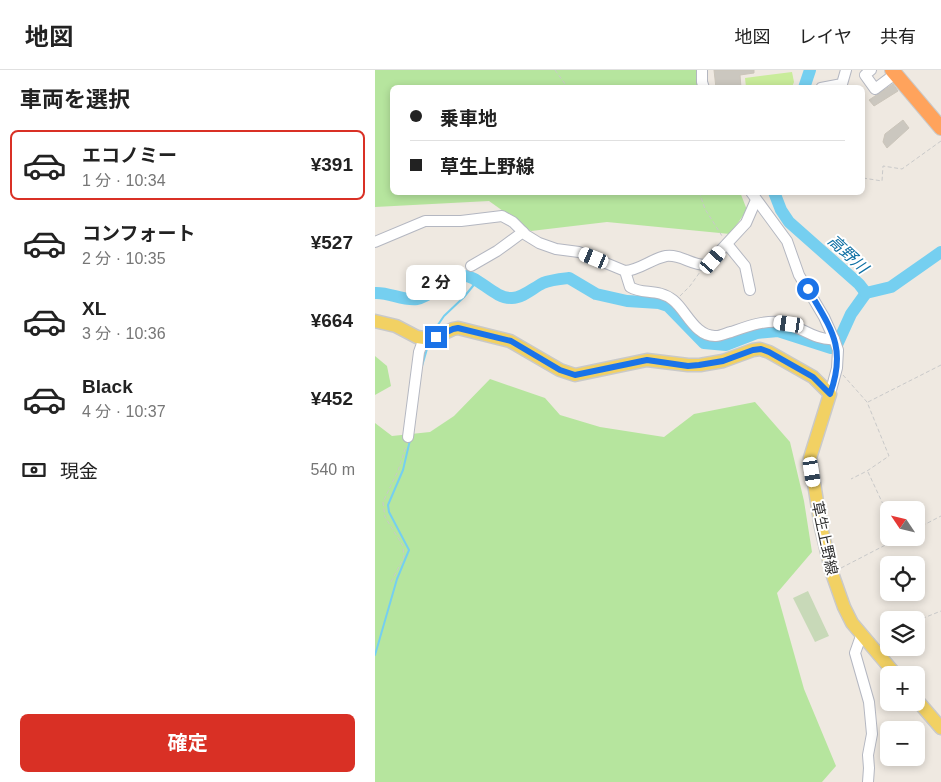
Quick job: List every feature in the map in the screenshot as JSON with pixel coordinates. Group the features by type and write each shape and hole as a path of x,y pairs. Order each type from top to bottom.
{"highway":[{"path":"894,72 941,128"}],"main road":[{"path":"375,321 396,326 417,337 424,338 436,337 458,328 501,338 531,351 560,370 575,375 647,360 688,366 699,365 723,361 761,349 813,377 830,394"},
{"name":"草生上野線","path":"830,394 810,458 821,527 832,573 844,607 861,636 887,666"},
{"path":"925,709 941,728"}],"street":[{"path":"702,70 703,85"},
{"path":"837,85 842,84 846,70"},
{"path":"871,70 865,75 875,89 894,72"},
{"path":"375,242 425,221 461,221 502,216 513,222 539,243 556,249 579,252 625,271 667,256 679,256 701,266 713,260 746,223 753,196"},
{"path":"753,196 787,240 799,275 824,317 836,344 837,368 830,394"},
{"path":"471,266 497,251 523,232"},
{"path":"727,244 745,266 750,290"},
{"path":"625,271 630,287 636,291 657,293 674,301 694,325 705,333 715,336 774,322 789,324 836,344"},
{"path":"408,438 419,352 424,338"},
{"path":"861,636 855,653 869,702 872,734 868,755 871,780"}],"path":[{"path":"555,70 566,85"},
{"path":"865,178 882,181 883,166 902,169 941,141"},
{"path":"700,195 705,209 727,244"},
{"path":"674,301 690,286 705,265"},
{"path":"867,402 941,365"},
{"path":"837,368 867,402 889,456 851,479"},
{"path":"391,582 404,557 403,546 385,517 383,502 398,471 408,438"},
{"path":"867,471 881,501"},
{"path":"925,524 941,516"},
{"path":"832,573 883,546"},
{"path":"925,617 941,611"}],"green space":[{"path":"375,70 699,70 702,85 390,85 390,195 741,195 747,210 730,234 607,222 531,231 489,201 375,207"},
{"path":"792,72 794,82 793,85 746,85 745,78"},
{"path":"375,356 387,366 391,386 375,395"},
{"path":"490,379 545,398 560,415 600,427 664,437 694,414 755,402 790,442 804,501 812,552 777,593 804,689 836,766 822,782 375,782 375,423 392,436 430,432 454,416"},
{"path":"808,591 829,636 815,642 793,598"}],"building":[{"path":"714,70 754,70 754,73 740,75 741,85 716,85"},
{"path":"893,84 898,91 874,106 869,100"},
{"path":"903,120 909,128 887,148 883,142 885,134"}],"waterway":[{"name":"高野川","path":"805,85 810,70"},
{"name":"高野川","path":"775,195 781,210 789,222 859,284 866,293"},
{"name":"高野川","path":"866,293 891,287 941,252"},
{"path":"375,293 417,299 422,298 455,278 467,276 498,295 516,298 546,282 569,278 596,294 627,301 659,303 668,306 704,343 726,345 757,333 778,331 831,348 836,347 851,314 866,293"},
{"path":"433,332 444,316 464,297 477,281"},
{"path":"422,366 429,342"},
{"path":"375,655 397,579 409,550 389,512 388,505 403,470 410,440"}],"route":[{"path":"436,337 453,329 463,328 501,338 531,351 568,374 575,375 647,360 688,366 699,365 723,361 761,349 813,377 830,394 837,368 838,350 824,317 808,289"}]}
